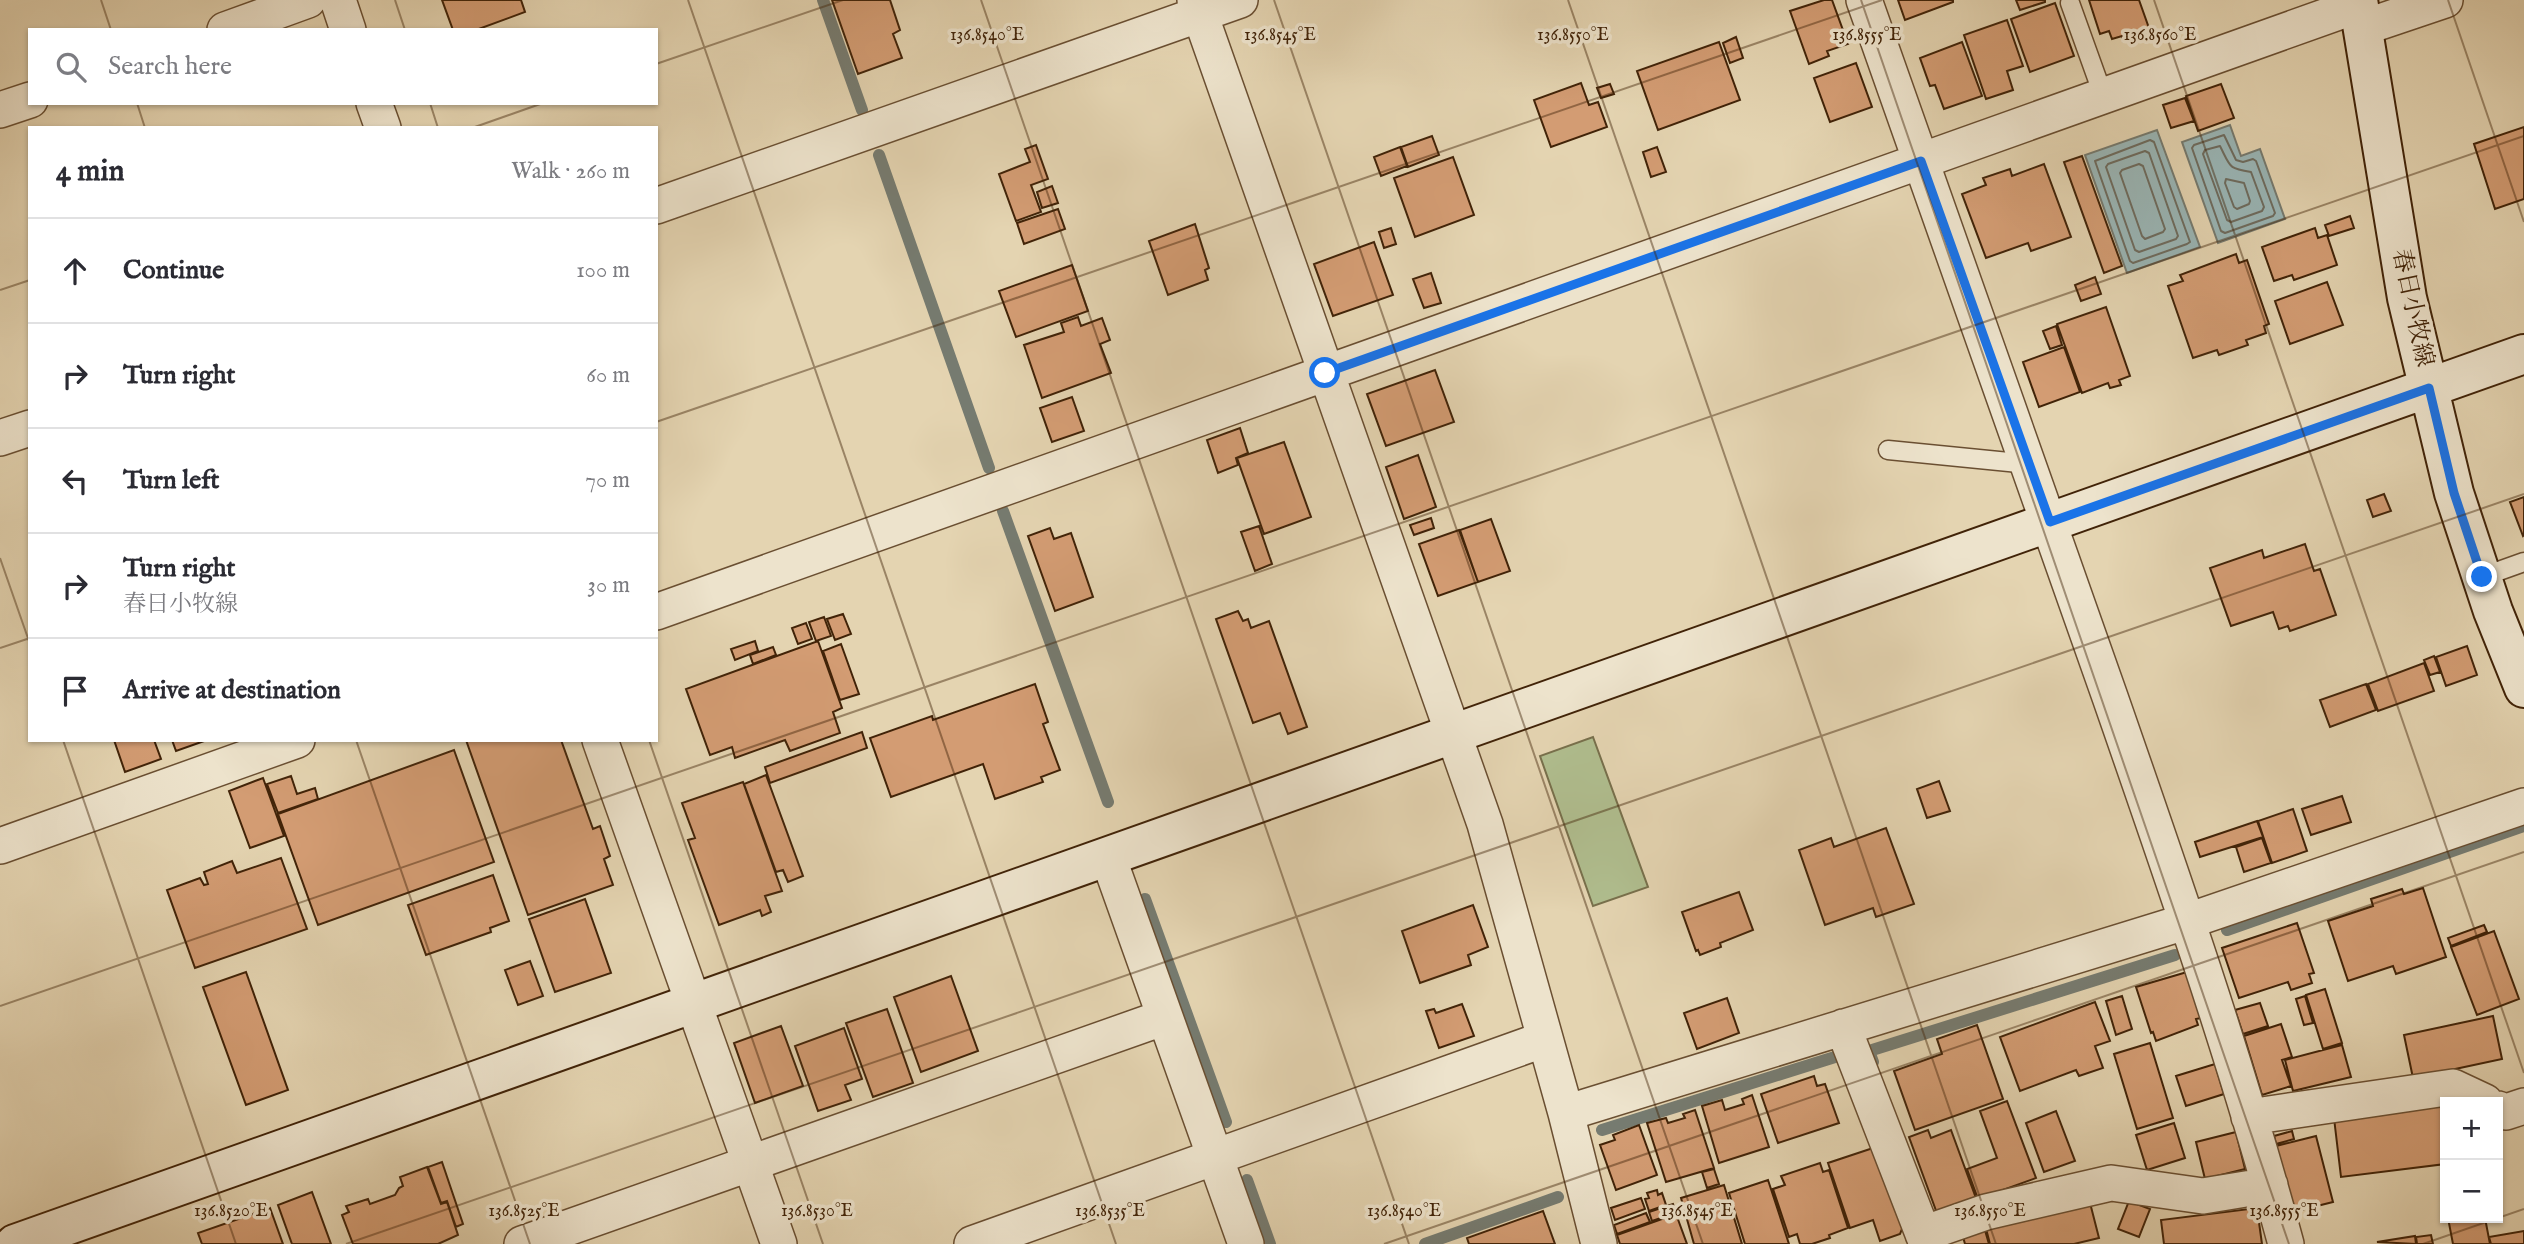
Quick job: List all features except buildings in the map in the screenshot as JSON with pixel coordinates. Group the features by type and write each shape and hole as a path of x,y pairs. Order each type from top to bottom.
{"street":[{"path":"231,28 308,0"},
{"path":"338,0 347,28"},
{"path":"658,205 1197,7 1240,0"},
{"path":"1864,0 2050,522 2188,921 2286,1244"},
{"path":"658,611 2103,96 2359,11 2445,0"},
{"path":"1197,7 1485,824 1566,1113 1599,1244"},
{"name":"春日小牧線","path":"2359,11 2407,298 2454,493 2493,611 2524,688"},
{"path":"0,110 28,101"},
{"path":"375,105 382,126"},
{"path":"15,1244 2524,354"},
{"path":"0,438 28,429"},
{"path":"0,846 291,742"},
{"path":"601,742 779,1244"},
{"path":"1566,1113 2188,921 2524,806"},
{"path":"1108,856 1246,1244"},
{"path":"522,1244 1165,1017"},
{"path":"1843,1027 1925,1239 1986,1212 2111,1183 2203,1196 2270,1185"},
{"path":"972,1244 1545,1039"},
{"path":"2249,1117 2453,1087 2474,1097"},
{"path":"2503,1111 2524,1106"}],"lane":[{"path":"2070,2 2103,96"},
{"path":"1888,450 2029,464"},
{"path":"2482,577 2524,562"}],"green space":[{"path":"1593,737 1648,887 1593,906 1540,756"}],"water":[{"path":"2230,125 2241,156 2260,149 2285,219 2218,243 2182,142"},
{"path":"2157,130 2200,247 2127,273 2085,155"}],"waterway":[{"path":"823,0 862,110"},
{"path":"879,155 989,468"},
{"path":"1003,511 1108,802"},
{"path":"2227,930 2524,826"},
{"path":"1145,899 1226,1122"},
{"path":"1873,1062 1869,1051 2175,955"},
{"path":"1602,1130 1835,1057"},
{"path":"1247,1180 1270,1244"},
{"path":"1425,1244 1558,1197"}],"route":[{"path":"1325,373 1921,161 2050,522 2429,388 2454,493 2482,577"}]}
